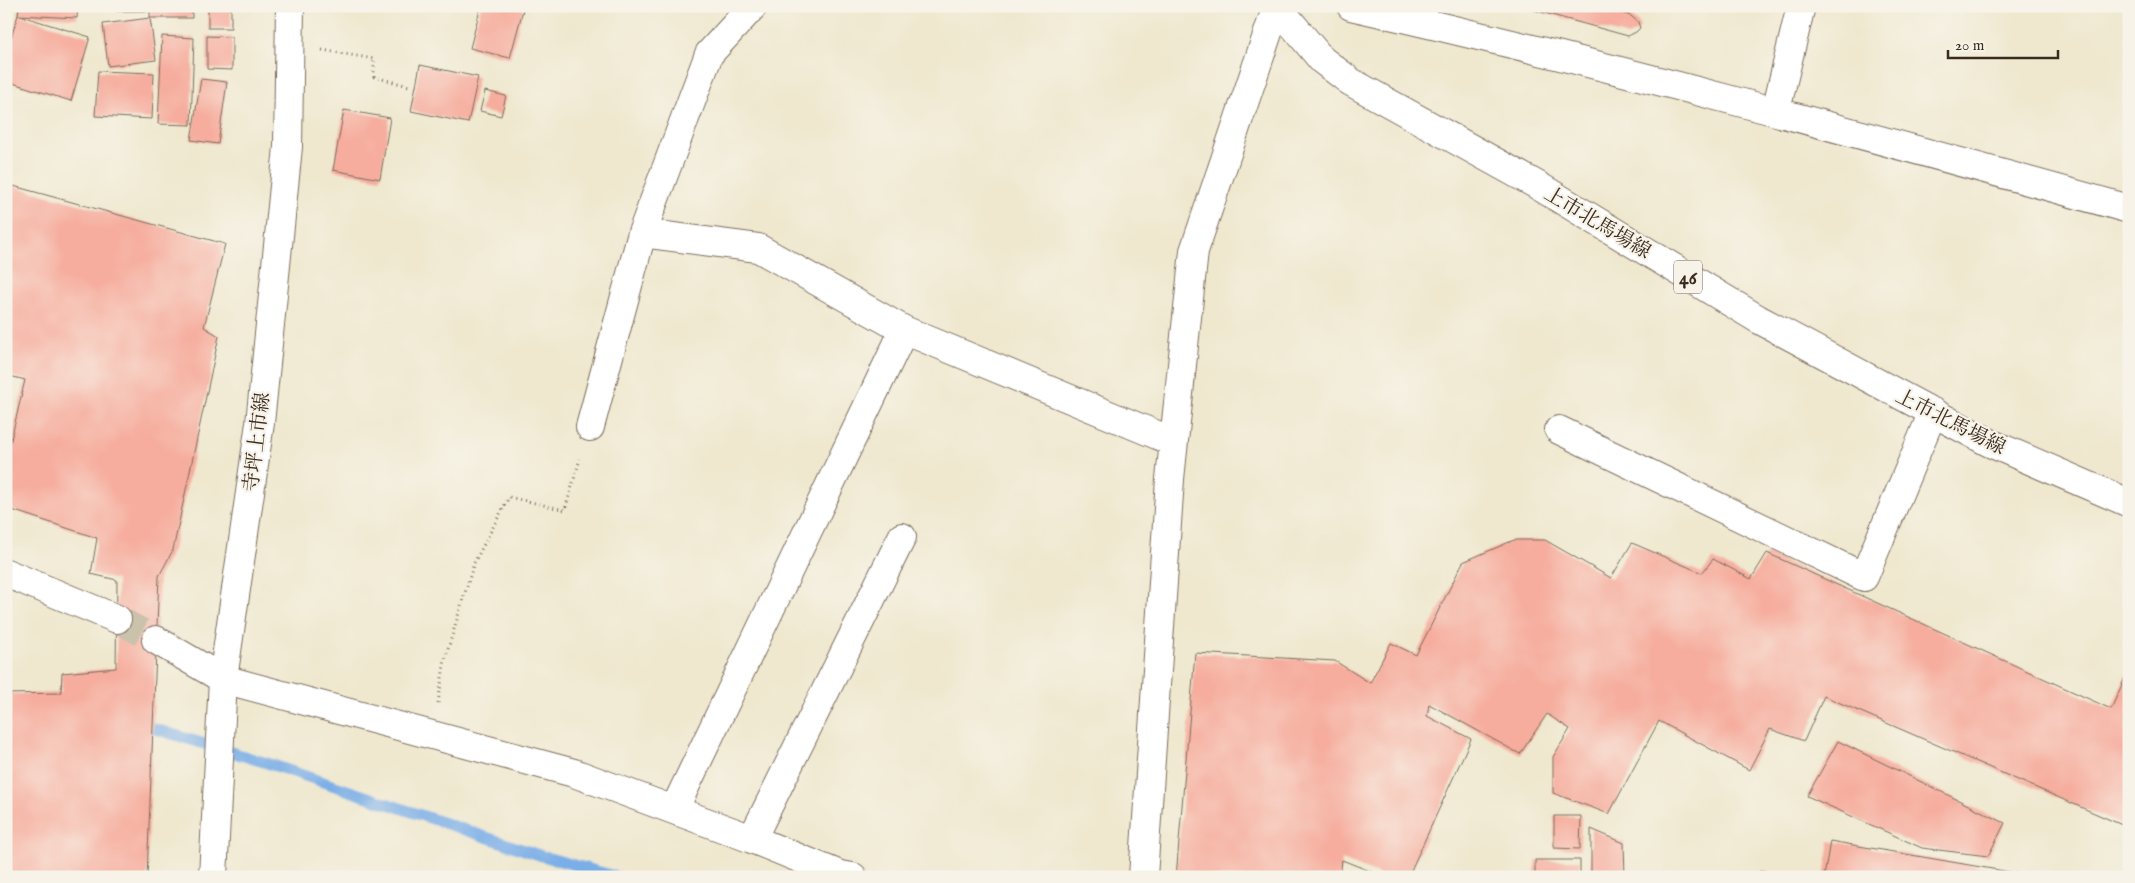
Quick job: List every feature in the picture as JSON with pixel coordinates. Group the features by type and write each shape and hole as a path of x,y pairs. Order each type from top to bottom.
{"street":[{"name":"寺坪上市線","path":"213,877 223,679 260,423 288,147 290,6"},
{"path":"590,427 642,233 709,54 753,6"},
{"path":"1143,877 1174,442 1194,250 1277,6"},
{"name":"上市北馬場線","path":"1277,6 1322,60 1351,82 1538,185 1758,320 1990,443 2129,503"},
{"path":"1351,6 1431,24 1776,110 2129,209"},
{"path":"1776,110 1801,6"},
{"path":"642,233 758,248 904,330 1174,442"},
{"path":"674,810 904,330"},
{"path":"1559,430 1864,577 1933,412"},
{"path":"752,839 902,537"},
{"path":"6,573 117,620"},
{"path":"156,640 223,679 574,773 752,839 840,875 853,877"}],"path":[{"path":"289,44 374,59 374,77 408,86"},
{"path":"434,735 445,658 474,563 509,497 565,510 590,427"}],"building":[{"path":"19,6 78,6 77,18 18,15"},
{"path":"117,6 192,6 192,18 150,18 150,11 117,11"},
{"path":"208,6 231,6 231,28 208,28"},
{"path":"481,6 524,6 510,58 470,48"},
{"path":"1620,6 1619,12 1631,16 1638,22 1640,28 1628,36 1523,7"},
{"path":"6,9 12,11 6,26"},
{"path":"18,15 90,37 71,101 6,81 6,54"},
{"path":"150,18 156,60 108,66 103,24"},
{"path":"162,36 194,38 191,125 158,124"},
{"path":"207,36 232,37 232,70 207,69"},
{"path":"420,65 478,77 468,123 411,111"},
{"path":"98,71 154,73 152,119 95,116"},
{"path":"201,79 227,82 218,144 191,140"},
{"path":"485,91 506,96 501,116 480,111"},
{"path":"344,110 390,118 380,179 333,170"},
{"path":"6,184 225,244 204,327 219,336 173,550 159,576 147,877 6,877 6,694 61,693 62,673 116,668 117,580 91,574 97,538 6,508 6,461 25,380 6,375"},
{"path":"1514,540 1545,540 1611,578 1632,543 1702,573 1713,559 1751,579 1767,553 2111,709 2129,669 2129,828 1824,696 1804,741 1770,729 1749,770 1659,721 1609,814 1553,793 1553,757 1570,729 1547,714 1520,754 1429,704 1427,716 1471,739 1408,877 1385,877 1342,860 1340,877 1176,877 1195,653 1335,661 1370,683 1391,643 1416,655 1463,562"},
{"path":"1838,741 2005,823 1988,856 1922,848 1807,796"},
{"path":"1554,816 1581,816 1580,849 1554,848"},
{"path":"1591,829 1624,843 1625,877 1591,877"},
{"path":"1830,841 2033,876 2033,877 1824,877"},
{"path":"1535,860 1580,860 1580,877 1535,877"},
{"path":"1760,871 1790,876 1790,877 1759,877"}],"waterway":[{"path":"139,724 267,763 542,856 618,877"}],"tunnel":[{"path":"117,619 156,640"}]}
